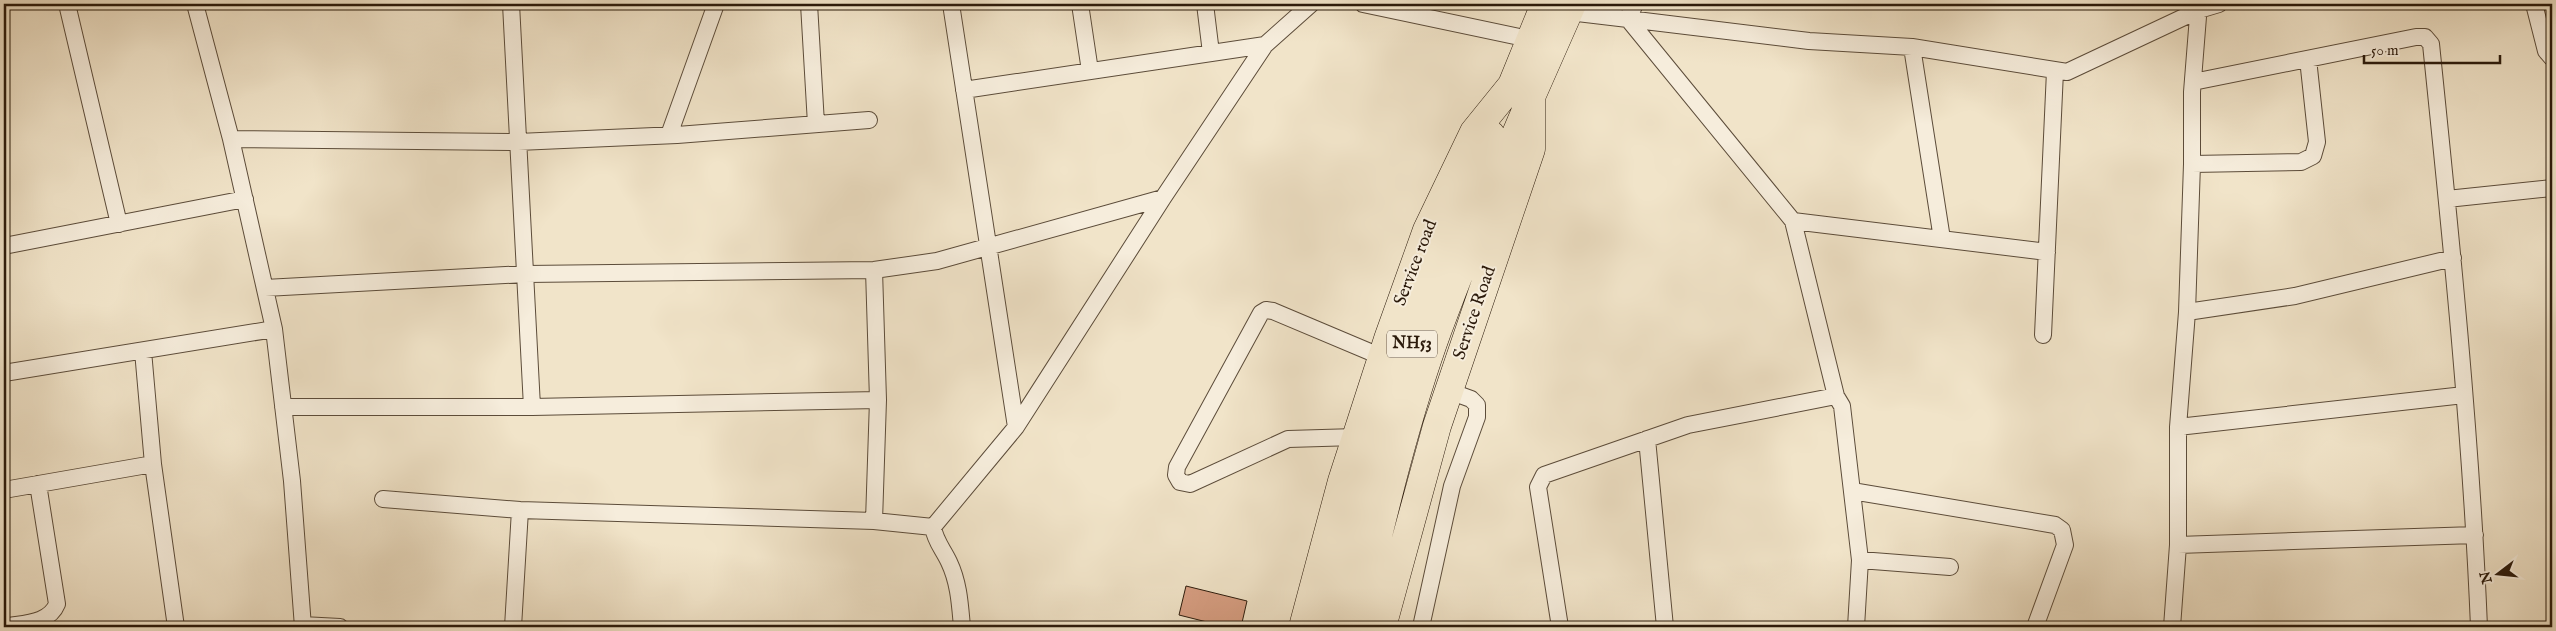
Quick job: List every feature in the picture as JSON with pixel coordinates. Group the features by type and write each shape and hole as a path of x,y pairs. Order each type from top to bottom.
{"highway":[{"name":"Service road","path":"1303,627 1356,437 1427,230 1474,132 1521,91 1529,39 1562,6"},
{"name":"Service Road","path":"1382,627 1401,552 1449,391 1531,149 1521,91 1562,6"},
{"name":"NH53","path":"1330,627 1376,459 1428,293 1521,91"},
{"name":"NH53","path":"1356,627 1398,456 1438,330 1490,194 1521,91"}],"street":[{"path":"68,4 119,224"},
{"path":"195,4 231,139 274,329 292,481 303,626 340,627"},
{"path":"511,4 532,407"},
{"path":"669,135 716,4"},
{"path":"809,4 816,124"},
{"path":"951,4 1016,427"},
{"path":"1080,4 1090,71"},
{"path":"1205,4 1211,53"},
{"path":"962,627 958,585 949,562 935,540 933,527 1016,427 1163,198 1265,45 1311,4"},
{"path":"1363,4 1529,39"},
{"path":"1628,19 1635,4"},
{"path":"1562,6 1628,19 1809,40 1912,47 2066,72 2080,68 2199,7 2219,4"},
{"path":"2534,4 2546,51 2552,58"},
{"path":"2172,627 2178,545 2178,427 2187,312 2193,82 2199,7"},
{"path":"1628,19 1793,221 1836,396 1842,406 1860,560 1856,627"},
{"path":"2193,82 2416,37 2426,37 2431,44 2453,258 2475,535 2479,627"},
{"path":"964,90 1265,45"},
{"path":"1912,47 1942,239"},
{"path":"2192,164 2300,162 2313,156 2317,142 2308,59"},
{"path":"2043,335 2055,71"},
{"path":"231,139 518,142 669,135 869,120"},
{"path":"2447,199 2552,188"},
{"path":"265,288 526,274 874,270 937,261 1163,198"},
{"path":"4,246 245,199"},
{"path":"1793,221 2047,252"},
{"path":"2187,312 2295,296 2453,258"},
{"path":"874,270 878,400 874,521"},
{"path":"1356,437 1288,439 1190,484 1180,482 1176,475 1177,467 1261,313 1266,310 1382,357"},
{"path":"4,373 274,329"},
{"path":"143,351 153,464 176,627"},
{"path":"1421,627 1452,486 1477,417 1476,405 1471,399 1449,391"},
{"path":"2178,427 2464,394"},
{"path":"1560,627 1538,487 1540,480 1550,472 1688,426 1836,396"},
{"path":"283,407 532,407 878,400"},
{"path":"1647,439 1665,627"},
{"path":"4,490 153,464"},
{"path":"4,627 46,619 54,613 57,604 38,484"},
{"path":"1852,491 2055,524 2062,530 2065,545 2035,627"},
{"path":"382,499 520,510 874,521 933,527"},
{"path":"513,627 520,510"},
{"path":"2178,545 2475,535"},
{"path":"1860,560 1950,567"}],"building":[{"path":"4,444 9,472 4,472"},
{"path":"1186,586 1247,601 1241,627 1227,627 1179,615"}]}
